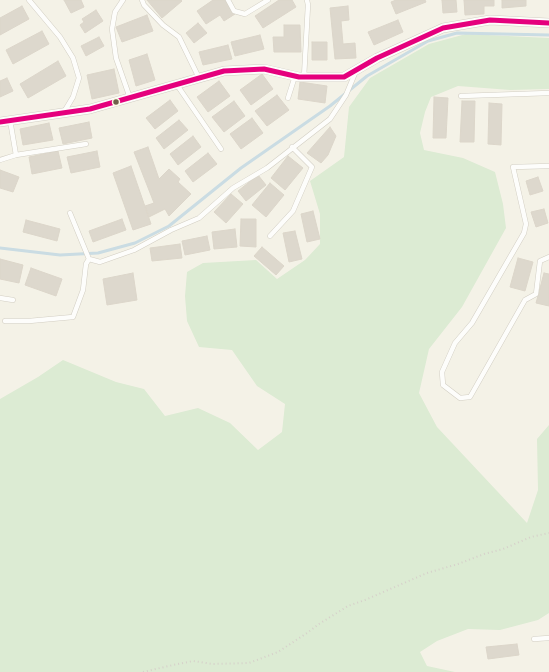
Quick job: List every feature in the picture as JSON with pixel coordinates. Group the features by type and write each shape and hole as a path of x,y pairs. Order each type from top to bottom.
{"street":[{"path":"0,122 90,110 224,71 264,69 299,77 344,77 377,58 443,28 490,20 549,22"}],"lane":[{"path":"29,0 60,37 73,58 79,78 74,97 63,113"},
{"path":"123,0 115,12 112,29 116,58 130,98"},
{"path":"142,0 144,5 163,25 179,37 199,78"},
{"path":"228,0 234,11 245,14 268,0"},
{"path":"288,98 299,77 308,5 307,0"},
{"path":"89,259 100,262 134,250 171,230 199,218 233,188 267,168 330,118 346,95 356,70"},
{"path":"177,85 221,149"},
{"path":"462,96 549,93"},
{"path":"10,120 16,155"},
{"path":"0,160 16,155 86,144"},
{"path":"270,236 292,211 312,167 292,147"},
{"path":"549,166 513,167 526,220 524,233 472,323 455,343 442,372 443,386 460,398 470,397 525,300 536,294 540,261 549,257"},
{"path":"70,213 89,259"},
{"path":"5,321 29,321 73,317 83,290 86,264 89,259"},
{"path":"0,298 12,300"},
{"path":"534,639 549,638"}],"path":[{"path":"143,672 194,662 213,664 249,663 278,652 348,606 427,573 503,549 531,536 549,533"}],"green space":[{"path":"466,34 549,38 549,89 510,90 458,86 431,97 425,112 420,133 424,150 463,158 495,172 503,204 506,228 462,307 429,349 419,393 437,427 527,523 538,490 537,439 549,425 549,613 538,620 500,630 468,629 437,641 420,652 427,666 455,672 0,672 0,399 38,377 63,360 116,382 144,389 165,416 198,408 230,423 258,450 282,432 285,404 257,386 232,350 199,347 187,321 185,296 187,272 203,263 256,260 277,279 305,260 320,244 320,214 310,181 344,157 349,107 370,78 429,44"}],"building":[{"path":"64,0 81,0 84,7 71,13"},
{"path":"147,0 181,0 182,1 162,18"},
{"path":"213,0 226,0 235,14 224,21 220,15 206,24 197,11"},
{"path":"279,0 292,0 296,7 263,28 255,16"},
{"path":"396,0 425,0 426,2 396,14 391,2"},
{"path":"442,0 456,0 457,12 443,13"},
{"path":"464,0 494,0 494,6 484,6 484,14 465,15"},
{"path":"502,0 526,0 526,6 502,8"},
{"path":"22,6 29,19 0,35 0,18"},
{"path":"348,6 349,20 341,21 343,44 355,43 356,58 335,59 330,8"},
{"path":"96,10 103,21 85,33 80,25 84,22 82,19"},
{"path":"147,15 153,31 122,42 116,27"},
{"path":"398,20 403,32 374,45 368,32"},
{"path":"198,23 207,33 194,43 186,33"},
{"path":"284,25 300,25 301,52 274,52 273,37 284,37"},
{"path":"42,31 49,44 13,64 6,50"},
{"path":"260,35 264,49 235,56 231,42"},
{"path":"99,37 104,46 86,56 81,46"},
{"path":"312,42 327,42 327,60 312,60"},
{"path":"228,45 232,59 203,65 199,52"},
{"path":"147,54 155,80 136,86 129,60"},
{"path":"58,61 66,76 28,98 20,84"},
{"path":"114,69 119,93 92,99 87,75"},
{"path":"262,74 273,89 251,105 240,90"},
{"path":"7,78 13,91 0,97 0,81"},
{"path":"219,81 230,96 208,112 197,97"},
{"path":"300,82 327,86 325,103 298,99"},
{"path":"277,95 289,110 267,126 255,111"},
{"path":"434,97 448,98 446,138 433,138"},
{"path":"170,100 178,111 155,129 146,118"},
{"path":"234,101 245,116 224,132 212,117"},
{"path":"462,101 475,101 474,142 460,142"},
{"path":"489,103 502,104 501,145 488,144"},
{"path":"252,118 263,133 241,149 230,134"},
{"path":"179,120 188,130 164,149 156,138"},
{"path":"89,122 92,138 63,144 59,128"},
{"path":"49,123 53,140 23,145 20,129"},
{"path":"330,127 336,136 328,155 321,163 307,153"},
{"path":"193,136 201,147 178,165 170,154"},
{"path":"148,147 159,179 169,169 180,179 178,182 191,194 169,216 165,209 149,217 145,206 154,203 134,152"},
{"path":"58,151 62,168 32,174 29,157"},
{"path":"97,151 100,167 71,173 67,157"},
{"path":"208,153 217,164 193,182 185,171"},
{"path":"288,156 303,168 285,190 271,178"},
{"path":"131,166 151,224 133,230 113,173"},
{"path":"0,170 19,177 13,192 0,188"},
{"path":"258,175 266,185 246,201 238,191"},
{"path":"538,177 543,191 530,195 526,181"},
{"path":"270,183 284,195 266,217 252,205"},
{"path":"231,194 243,204 226,223 214,212"},
{"path":"544,209 548,223 536,227 531,212"},
{"path":"313,211 320,239 307,242 301,214"},
{"path":"122,219 126,230 93,242 89,231"},
{"path":"241,219 256,219 256,247 240,246"},
{"path":"26,220 60,229 57,241 23,232"},
{"path":"235,229 237,247 214,249 212,232"},
{"path":"295,231 302,259 289,262 283,233"},
{"path":"207,236 210,250 185,255 182,241"},
{"path":"180,244 182,258 152,261 150,248"},
{"path":"262,247 284,266 276,275 254,256"},
{"path":"518,258 533,262 525,291 510,287"},
{"path":"0,259 23,265 19,283 0,279"},
{"path":"31,268 62,279 56,296 25,285"},
{"path":"133,273 137,300 107,305 103,279"},
{"path":"544,273 549,274 549,306 536,303"},
{"path":"517,644 519,655 488,659 486,647"}],"waterway":[{"path":"0,248 60,255 98,253 135,243 169,226 241,168 330,106 367,76 428,41 457,33 549,35"}],"transit line":[{"path":"0,122 90,109 224,71 264,69 299,77 344,77 377,58 443,28 490,20 549,23"}]}
